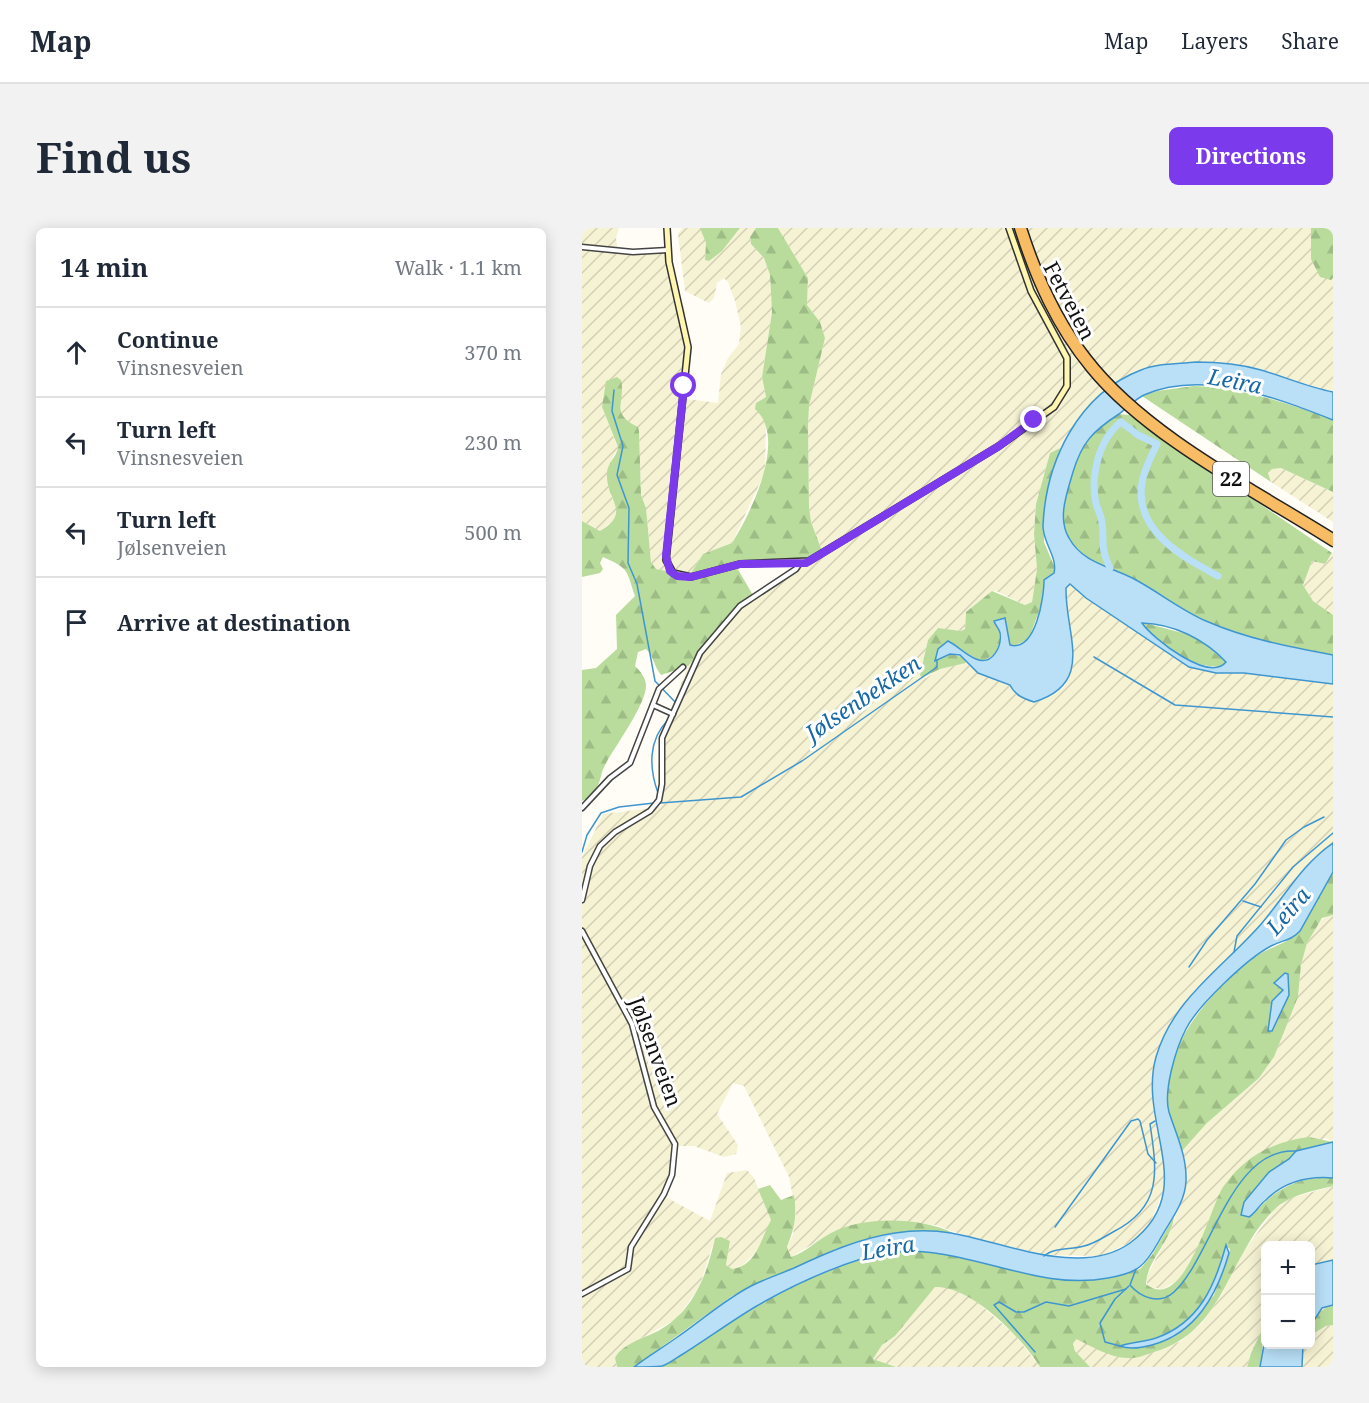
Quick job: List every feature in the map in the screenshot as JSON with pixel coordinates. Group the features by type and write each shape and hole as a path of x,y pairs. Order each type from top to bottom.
{"highway":[{"name":"Fetveien","path":"1018,228 1035,278 1055,318 1105,382"},
{"name":"Fetveien","path":"1023,228 1040,276 1055,308 1105,382"},
{"name":"22","path":"1105,382 1177,445 1333,543"},
{"name":"22","path":"1134,409 1180,441 1333,537"}],"main road":[{"path":"667,228 668,250 688,347 667,565 673,573 686,577 740,564 802,563 999,446 1049,410 1061,397 1068,381 1067,358 1031,291 1009,228"}],"street":[{"path":"582,247 633,252 668,250"},
{"path":"582,900 590,866 600,846 615,832 650,811 659,800 662,784 661,743 698,657 723,623 746,601 802,563"},
{"path":"582,808 610,778 630,763 661,687 683,667"},
{"path":"653,705 673,714"},
{"name":"Jølsenveien","path":"582,931 632,1024 654,1107 675,1144 675,1158 664,1194 631,1247 628,1269 582,1294"}],"shaded area":[{"path":"582,228 619,228 616,238 618,250 667,253 685,312 689,346 684,398 718,403 721,374 728,358 739,344 741,327 735,301 728,282 724,278 717,283 714,298 709,303 685,291 678,234 682,228 701,228 706,243 705,260 724,248 740,228 756,228 750,237 751,244 764,258 770,275 772,311 762,377 766,397 756,403 766,423 765,472 732,543 703,554 691,573 686,575 656,569 651,562 646,508 641,495 639,431 637,427 622,418 620,398 622,385 602,407 618,448 611,461 611,495 618,510 615,519 600,531 582,521"},
{"path":"778,228 1311,228 1312,259 1320,277 1333,278 1333,392 1308,387 1260,369 1214,362 1170,364 1141,369 1115,384 1067,434 1060,448 1050,453 1036,504 1034,534 1037,569 1032,602 1025,605 992,591 966,612 965,628 961,631 938,628 928,640 920,675 926,678 940,669 966,663 978,673 1010,685 1014,693 1022,698 1034,702 1051,695 1064,687 1072,669 1073,651 1065,599 1066,588 1070,584 1086,598 1189,667 1216,673 1244,673 1333,684 1333,843 1313,858 1264,921 1218,970 1195,989 1165,1033 1157,1056 1156,1128 1164,1150 1165,1187 1148,1228 1129,1243 1101,1256 1047,1255 979,1241 936,1225 883,1222 833,1232 791,1257 787,1248 793,1234 796,1212 789,1177 744,1086 733,1083 717,1114 738,1145 736,1154 724,1157 694,1146 679,1146 664,1196 710,1221 727,1173 747,1170 754,1178 771,1220 761,1247 743,1265 732,1269 726,1265 730,1241 715,1238 699,1288 676,1319 624,1348 615,1358 617,1367 582,1367 582,857 603,814 660,807 662,804 658,779 659,743 689,663 740,607 802,568 822,551 811,522 809,506 808,426 809,406 825,338 820,322 807,305 808,278"},
{"path":"1281,468 1333,492 1333,522 1271,482 1268,473 1272,469"},
{"path":"1333,553 1333,615 1313,601 1303,585 1312,561 1325,564"},
{"path":"1329,914 1333,915 1333,1142 1326,1138 1223,1188 1192,1260 1179,1280 1162,1289 1148,1287 1146,1278 1170,1232 1183,1195 1186,1181 1182,1151 1207,1123 1259,1078 1274,1057 1298,997 1301,965 1307,943 1317,924"},
{"path":"1333,1186 1333,1260 1315,1264 1315,1241 1261,1241 1261,1332 1247,1367 1090,1367 1075,1351 1073,1344 1076,1339 1129,1358 1161,1350 1181,1341 1202,1323 1222,1294 1243,1252 1275,1209 1291,1198"},
{"path":"935,1287 946,1287 959,1291 977,1302 1015,1335 1040,1367 896,1367 873,1359 882,1345 895,1336"},
{"path":"1333,1325 1333,1367 1302,1367 1303,1349 1315,1349 1315,1333 1326,1326"}],"green space":[{"path":"700,228 740,228 722,251 709,261 705,260 706,243"},
{"path":"756,228 778,228 808,278 807,305 820,322 825,338 809,406 808,426 809,506 811,522 822,551 807,564 759,560 736,566 754,597 740,607 688,666 661,675 646,649 638,652 635,666 644,677 645,693 629,726 604,767 597,787 582,801 582,670 596,668 617,649 616,615 635,596 626,571 618,564 603,557 600,563 603,569 600,573 582,577 582,521 600,531 615,518 616,511 607,482 607,473 618,447 602,407 606,381 617,377 621,380 621,412 629,422 638,427 639,431 641,495 646,508 651,562 656,569 686,575 691,573 703,554 732,543 756,495 767,456 768,438 764,422 755,409 756,403 766,397 762,377 772,312 770,275 764,258 751,244 750,237"},
{"path":"1311,228 1333,228 1333,278 1331,280 1320,277 1311,259"},
{"path":"1194,386 1265,397 1333,420 1333,492 1281,468 1272,469 1268,473 1271,482 1142,396 1157,391"},
{"path":"1119,414 1129,415 1332,553 1325,564 1312,561 1303,585 1313,601 1333,615 1333,655 1255,638 1209,622 1134,579 1098,564 1075,547 1066,532 1063,518 1073,470 1093,434"},
{"path":"1060,448 1045,504 1044,542 1055,568 1027,640 1014,646 1010,645 1006,623 998,627 1000,641 995,654 983,661 975,659 954,644 935,661 950,654 963,657 966,663 940,669 922,678 920,675 928,640 938,628 961,631 965,629 966,612 992,591 1025,605 1032,602 1037,569 1034,534 1036,504 1050,453"},
{"path":"1141,622 1194,636 1226,662 1223,666 1212,666 1189,660 1166,648"},
{"path":"1333,872 1333,915 1322,918 1307,943 1301,965 1298,997 1274,1057 1259,1078 1207,1123 1182,1151 1168,1107 1168,1084 1172,1063 1180,1042 1205,1005 1237,972 1260,954 1290,939 1300,931"},
{"path":"1309,1137 1333,1142 1296,1151 1289,1159 1269,1172 1244,1202 1241,1215 1253,1215 1279,1191 1298,1182 1333,1178 1333,1186 1294,1197 1274,1210 1258,1228 1223,1291 1196,1328 1178,1342 1148,1354 1134,1358 1114,1356 1076,1339 1073,1344 1075,1351 1090,1367 1040,1367 1021,1342 994,1315 964,1295 935,1287 895,1336 882,1345 873,1359 896,1367 661,1367 772,1297 809,1279 863,1258 896,1251 938,1252 1026,1273 1084,1280 1140,1269 1152,1255 1174,1217 1168,1235 1147,1275 1146,1284 1160,1290 1172,1285 1184,1272 1194,1255 1223,1187 1236,1171 1267,1149","holes":["1226,1246 1230,1249 1214,1295 1174,1337 1141,1347 1130,1343 1151,1339 1168,1332 1195,1312 1213,1283"]},
{"path":"770,1185 781,1200 794,1195 795,1222 787,1247 791,1257 844,1227 875,1221 909,1221 953,1233 898,1232 835,1249 732,1296 634,1367 617,1367 615,1358 618,1353 634,1342 658,1331 681,1314 703,1279 715,1238 721,1237 730,1241 726,1265 732,1269 747,1263 753,1257 771,1220 758,1189"},
{"path":"1333,1305 1333,1325 1326,1326 1315,1333 1315,1318 1323,1310"},
{"path":"1261,1332 1260,1367 1247,1367"}],"water":[{"name":"Leira","path":"1196,362 1245,366 1333,392 1333,420 1264,396 1215,386 1191,385 1167,388 1144,395 1102,426 1080,453 1066,497 1063,514 1065,530 1082,554 1136,580 1206,621 1253,638 1333,655 1333,684 1244,673 1216,673 1189,667 1086,598 1070,584 1066,588 1073,656 1071,670 1065,683 1053,694 1034,702 1019,696 1010,685 978,673 960,655 950,654 935,661 938,649 948,641 976,659 991,658 998,649 1000,638 994,621 1005,618 1010,645 1019,645 1026,640 1037,622 1044,580 1054,573 1054,561 1043,531 1045,501 1059,454 1069,432 1100,395 1119,381 1148,368","holes":["1142,623 1154,624 1188,634 1208,646 1226,662 1218,667 1207,667 1181,656"]},
{"name":"Leira","path":"1333,843 1333,872 1300,931 1293,937 1261,952 1237,971 1201,1008 1182,1037 1169,1082 1168,1103 1185,1163 1185,1189 1172,1220 1149,1257 1140,1267 1118,1276 1077,1281 1047,1278 926,1252 895,1252 864,1258 794,1286 755,1307 665,1365 634,1367 751,1286 869,1238 902,1232 937,1231 1066,1258 1110,1253 1130,1243 1151,1223 1161,1201 1164,1179 1152,1082 1156,1057 1164,1036 1174,1017 1201,984 1262,923 1312,860"},
{"path":"1285,973 1288,974 1289,995 1272,1031 1268,1031 1272,1001 1283,990 1274,983"},
{"path":"1333,1142 1333,1178 1306,1179 1289,1185 1273,1194 1249,1217 1241,1215 1244,1202 1269,1172 1289,1159 1296,1151"},
{"path":"1226,1245 1229,1253 1218,1283 1193,1322 1167,1339 1152,1345 1136,1348 1120,1346 1156,1338 1184,1323 1203,1301 1210,1288"},
{"path":"1333,1260 1333,1305 1322,1308 1315,1319 1315,1295 1315,1264"},
{"path":"1263,1349 1303,1349 1302,1367 1260,1367"}],"waterway":[{"path":"614,390 612,411 623,446 617,475 629,508 628,563 637,584 655,681 676,703 674,708"},
{"path":"1121,422 1138,435 1157,444 1142,483 1142,500 1153,529 1176,551 1218,576"},
{"path":"1110,568 1103,549 1102,522 1096,504 1094,482 1102,448 1113,429 1121,422"},
{"path":"1094,657 1175,705 1333,717"},
{"name":"Jølsenbekken","path":"660,803 741,797 802,761 937,667 937,660"},
{"path":"658,793 653,774 652,755 657,736 668,720"},
{"path":"582,852 587,835 601,813 619,807 654,803"},
{"path":"1189,967 1207,940 1255,884 1286,840 1304,827 1324,817"},
{"name":"Leira","path":"1234,952 1237,936 1293,867 1333,833"},
{"name":"Leira","path":"1243,901 1261,907"},
{"path":"1055,1227 1131,1121 1138,1119 1140,1121 1148,1154 1156,1163"},
{"path":"1044,1256 1053,1251 1095,1242 1129,1222 1141,1211 1149,1199 1153,1186 1155,1172 1150,1124 1155,1121"},
{"path":"1136,1269 1130,1285 1134,1290 1151,1298 1169,1296 1187,1276 1225,1207 1255,1166 1274,1154 1296,1151"},
{"path":"1120,1346 1105,1342 1100,1323 1115,1299 1129,1286"},
{"path":"1035,1352 994,1305 999,1302 1016,1312 1024,1312 1046,1302 1069,1306 1126,1289"}],"route":[{"path":"684,386 666,556 670,571 681,577 696,576 740,564 806,563 999,446 1034,420"}]}
